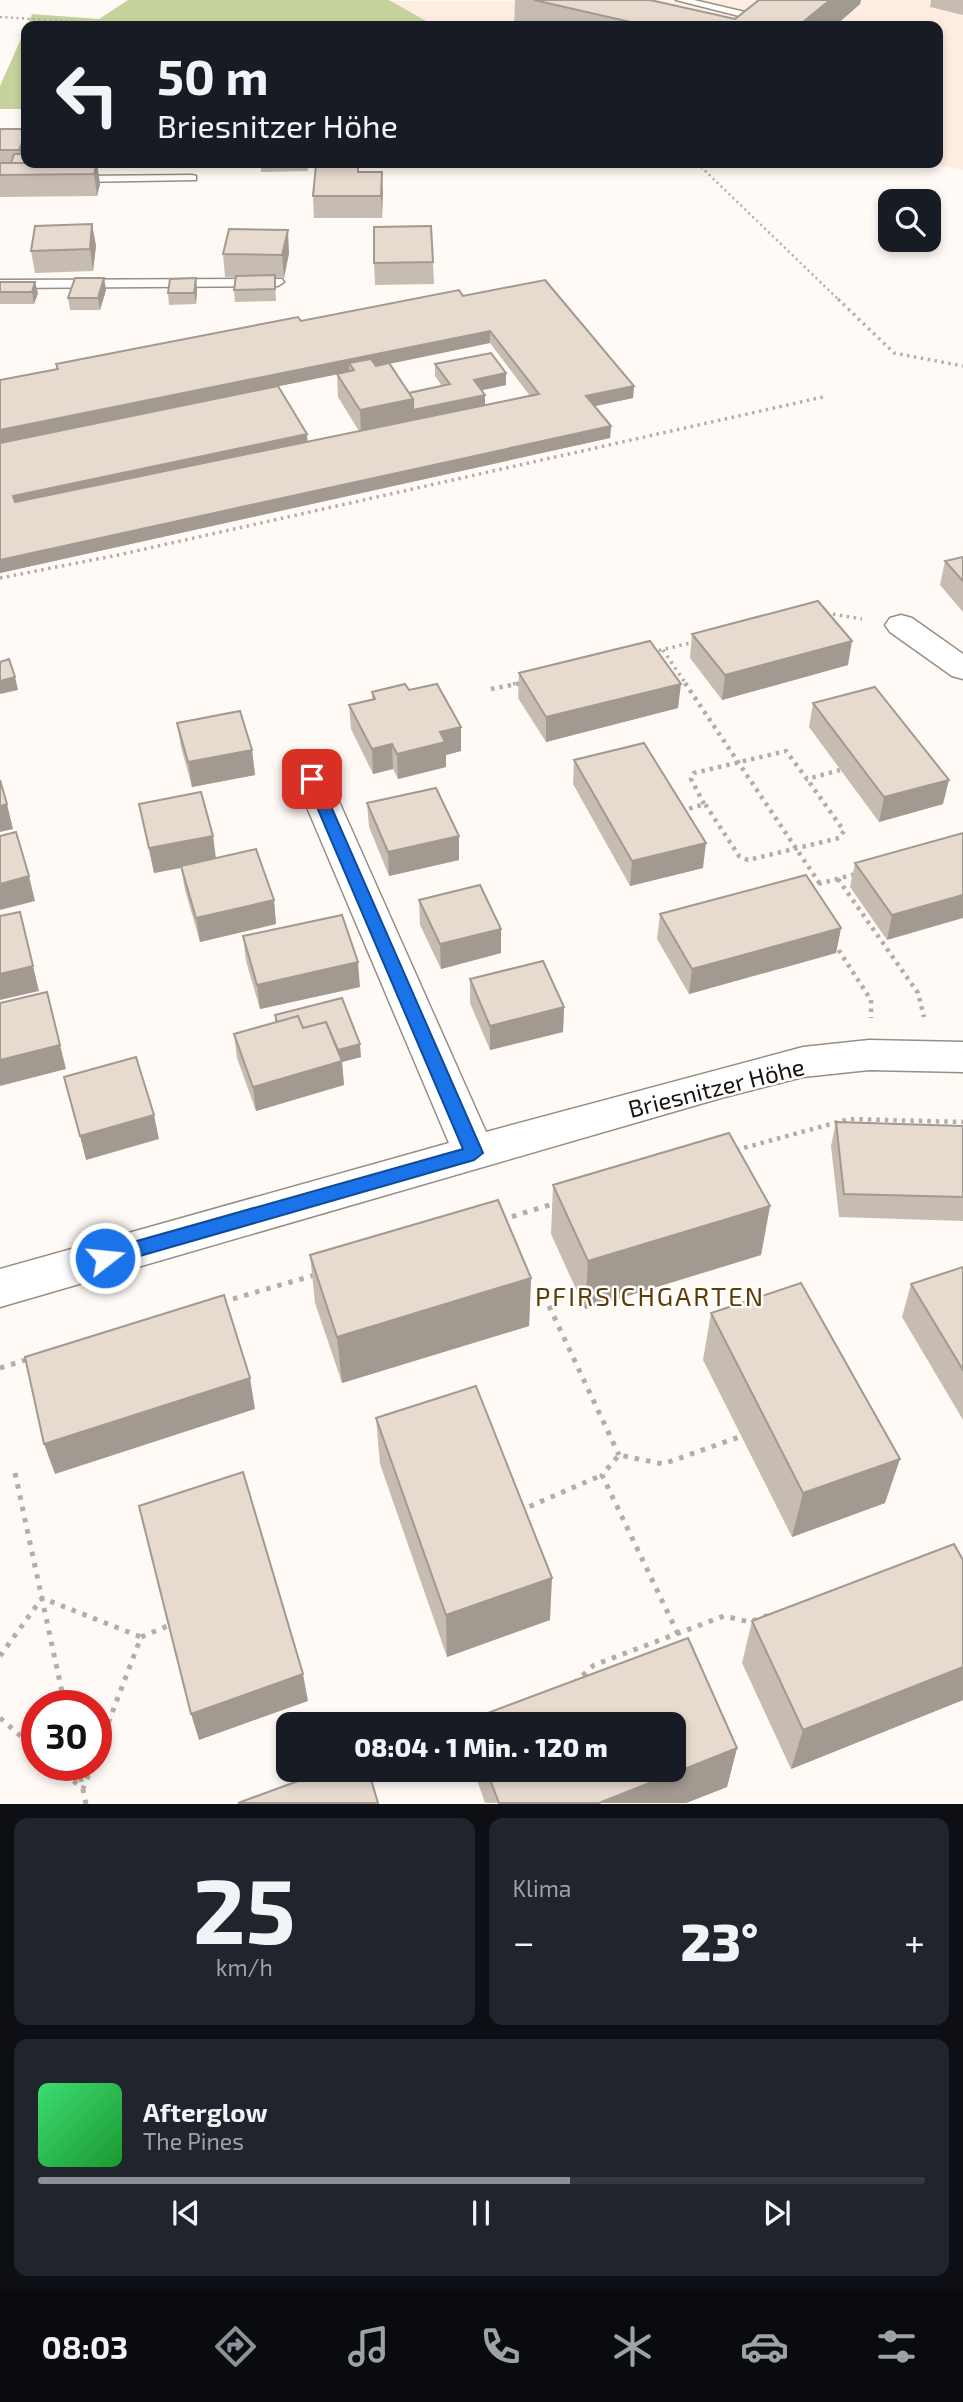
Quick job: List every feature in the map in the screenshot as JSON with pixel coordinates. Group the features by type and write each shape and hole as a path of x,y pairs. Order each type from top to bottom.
{"street":[{"path":"901,625 963,669"},
{"path":"312,779 474,1153"},
{"name":"Briesnitzer Höhe","path":"0,1288 721,1082 803,1062 869,1055 946,1056"}],"lane":[{"path":"681,0 747,15 767,0"},
{"path":"69,179 192,178"},
{"path":"0,285 278,282"}],"path":[{"path":"0,17 64,21"},
{"path":"703,168 894,353 963,366"},
{"path":"0,578 118,555 823,397"},
{"path":"822,612 901,625"},
{"path":"650,653 704,640"},
{"path":"663,650 820,884"},
{"path":"491,690 531,680"},
{"path":"786,751 807,779 844,831 839,838 748,860 739,856 691,779 694,773 786,751"},
{"path":"807,779 840,770"},
{"path":"670,814 705,804"},
{"path":"800,890 863,872"},
{"path":"838,879 918,993 928,1031 946,1056"},
{"path":"829,935 871,1000 869,1055"},
{"path":"727,1152 849,1119 963,1122"},
{"path":"891,1121 893,1135"},
{"path":"498,1220 562,1201"},
{"path":"216,1304 319,1274"},
{"path":"549,1306 619,1455"},
{"path":"0,1368 38,1357"},
{"path":"619,1455 663,1464 742,1436"},
{"path":"508,1515 602,1475 619,1455"},
{"path":"15,1473 62,1690"},
{"path":"602,1475 678,1634"},
{"path":"42,1598 141,1637 170,1625"},
{"path":"0,1656 42,1598"},
{"path":"569,1688 594,1665 724,1616 750,1622 774,1613"},
{"path":"112,1713 141,1637"},
{"path":"0,1718 21,1736"},
{"path":"74,1781 83,1789"},
{"path":"81,1781 86,1804"},
{"path":"83,1789 86,1781"}],"shaded area":[{"path":"963,0 963,170 943,166 943,21 426,21 391,1"}],"green space":[{"path":"128,0 389,0 426,21 29,21 32,14 99,19"},
{"path":"21,38 21,109 0,109 0,86"}],"building":[{"path":"534,0 650,0 735,19 759,0 830,0 804,21 626,21"},
{"path":"0,129 21,129 19,150 0,150"},
{"path":"14,154 21,154 21,163 11,163"},
{"path":"0,163 21,163 21,168 96,168 94,174 0,175"},
{"path":"316,168 358,168 358,172 382,172 381,196 313,196"},
{"path":"92,224 90,249 31,251 35,226"},
{"path":"431,226 433,262 374,263 374,227"},
{"path":"229,229 288,230 282,255 223,254"},
{"path":"275,275 275,289 234,290 236,276"},
{"path":"75,278 104,278 98,298 68,298"},
{"path":"196,278 194,293 168,293 170,279"},
{"path":"545,280 634,386 586,396 611,426 0,560 0,443 278,386 307,434 13,496 15,502 539,394 490,331 0,430 0,380 58,369 56,364 298,317 301,321 459,290 463,296"},
{"path":"0,282 35,282 32,292 0,292"},
{"path":"491,353 506,373 474,380 485,395 413,410 413,399 409,393 450,384 435,364"},
{"path":"371,359 376,366 389,363 413,399 360,410 337,374 354,370 349,363"},
{"path":"963,557 963,581 945,561"},
{"path":"818,601 852,641 725,675 692,634"},
{"path":"650,641 681,684 546,717 519,673"},
{"path":"9,659 15,677 0,681 0,662"},
{"path":"405,684 409,690 437,684 461,727 440,732 445,742 397,754 392,744 372,749 349,705 375,699 372,692"},
{"path":"875,687 949,780 884,797 813,703"},
{"path":"240,711 252,750 188,762 177,723"},
{"path":"644,743 706,843 632,861 574,760"},
{"path":"0,780 7,804 0,806"},
{"path":"436,788 459,836 388,852 367,803"},
{"path":"201,792 213,836 149,848 139,804"},
{"path":"16,832 29,876 0,884 0,836"},
{"path":"963,833 963,895 892,915 855,863"},
{"path":"256,849 274,900 196,918 181,866"},
{"path":"806,875 841,928 692,969 660,914"},
{"path":"480,885 501,929 440,944 419,900"},
{"path":"20,912 33,966 0,974 0,916"},
{"path":"342,915 358,962 257,985 243,936"},
{"path":"543,961 564,1007 490,1026 470,979"},
{"path":"47,992 60,1045 0,1060 0,1003"},
{"path":"342,998 360,1044 338,1050 326,1022 303,1028 298,1016 277,1022 275,1015"},
{"path":"298,1016 303,1028 326,1022 342,1061 253,1087 234,1034"},
{"path":"136,1057 154,1115 80,1136 64,1077"},
{"path":"836,1122 963,1126 963,1197 844,1194"},
{"path":"729,1133 770,1206 588,1261 553,1185"},
{"path":"498,1200 531,1278 337,1337 310,1255"},
{"path":"963,1267 963,1370 911,1284"},
{"path":"801,1283 900,1459 803,1493 711,1313"},
{"path":"224,1295 250,1378 44,1444 25,1357"},
{"path":"476,1386 552,1578 446,1615 376,1418"},
{"path":"243,1472 303,1674 191,1714 139,1506"},
{"path":"954,1544 963,1560 963,1667 803,1730 752,1621"},
{"path":"688,1638 737,1748 686,1768 686,1712 490,1712"},
{"path":"295,1782 372,1782 378,1803 238,1803"},
{"path":"491,1782 652,1782 599,1803 499,1803"}],"district":[{"name":"PFIRSICHGARTEN","path":"650,1295"}],"route":[{"path":"105,1258 474,1153 312,779"}]}
